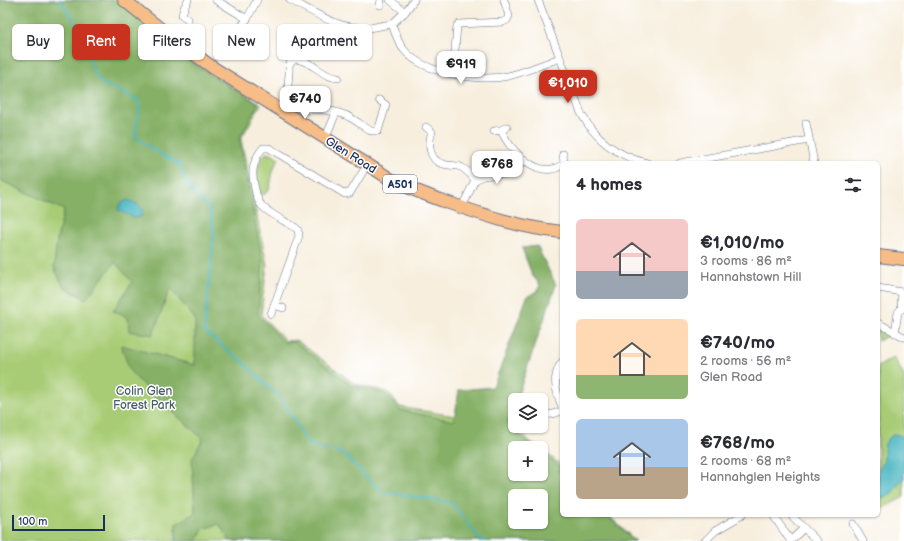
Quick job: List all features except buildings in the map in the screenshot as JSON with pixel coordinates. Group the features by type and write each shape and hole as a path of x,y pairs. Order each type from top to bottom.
{"main road":[{"name":"Glen Road","path":"124,0 192,53 325,139 392,180 409,189 512,224 539,230 560,232"},
{"path":"880,256 904,259"}],"street":[{"path":"188,0 182,15 188,19"},
{"path":"216,0 246,19"},
{"path":"243,24 257,0"},
{"path":"290,0 335,23 350,27 367,28 392,24 405,12 414,0"},
{"path":"390,0 405,12"},
{"path":"453,74 457,26 459,24 503,22 507,20 509,16 504,0"},
{"path":"538,0 581,113 591,129 605,143 617,152 641,161"},
{"path":"392,24 396,38 405,52 424,66 453,74 476,78 498,78 518,74 560,58"},
{"path":"338,78 332,78 301,59 295,59 290,63 289,67 289,98 293,104 306,110 313,109 351,117 372,132 378,131 386,105 379,100"},
{"path":"325,139 336,113"},
{"path":"806,123 814,161"},
{"path":"426,127 432,132 429,148 435,159 442,164 460,166 475,180"},
{"path":"501,129 507,143 525,160 534,166 540,168 555,168 560,166"},
{"path":"691,161 809,140"},
{"path":"271,314 299,233 296,228 266,209 257,198 252,174 254,164 261,150 263,148 269,148 345,194 350,193 367,165"},
{"path":"563,154 564,161"},
{"path":"462,208 475,180 483,176 508,173 519,167 525,160"},
{"path":"880,288 902,292 902,308 898,312 895,333"},
{"path":"274,305 283,308"},
{"path":"880,324 904,337"},
{"path":"560,365 557,370 555,384 560,401"},
{"path":"548,414 560,412"},
{"path":"705,541 715,531 739,517"},
{"path":"775,517 790,541 804,528"},
{"path":"793,517 817,541"},
{"path":"853,524 862,541"}],"green space":[{"name":"Colin Glen Forest Park","path":"0,0 118,0 133,14 148,24 138,24 138,60 191,60 261,104 241,139 267,265 261,315 286,341 296,340 355,384 388,392 400,407 508,425 508,433 519,433 530,441 508,441 508,481 548,481 548,455 560,464 560,517 610,517 636,541 0,541"},
{"name":"Colin Glen Forest Park","path":"0,0 116,0 145,24 138,24 138,60 188,60 258,104 239,139 263,263 258,315 284,342 295,342 351,385 386,394 400,410 454,421 459,390 493,387 527,297 538,290 540,285 532,275 522,248 537,246 556,285 518,393 508,393 508,433 516,433 526,441 508,441 508,481 548,481 548,458 560,467 558,471 560,473 560,517 608,517 635,541 230,541 219,524 203,529 196,541 176,541 176,524 195,513 192,459 203,439 144,386 130,371 121,345 195,365 195,319 170,288 153,335 129,331 128,318 113,311 132,282 115,262 86,299 64,287 54,268 57,239 64,210 0,180"},
{"path":"266,153 279,159 275,165 270,188 262,195 258,184 257,173 262,157"},
{"path":"880,328 889,335 880,340"},
{"path":"894,357 904,376 904,497 880,510 880,366"}],"water":[{"path":"128,200 142,208 141,217 134,218 118,210 120,204"},
{"path":"895,434 904,438 904,478 892,493 880,499 880,468 884,460 886,442"}],"waterway":[{"path":"60,0 82,33 95,75 104,85 116,89 140,102 135,137 179,164 189,188 210,209 214,235 204,331 243,362 283,401 308,444 342,453 381,491 452,503 480,539 485,541"}]}
